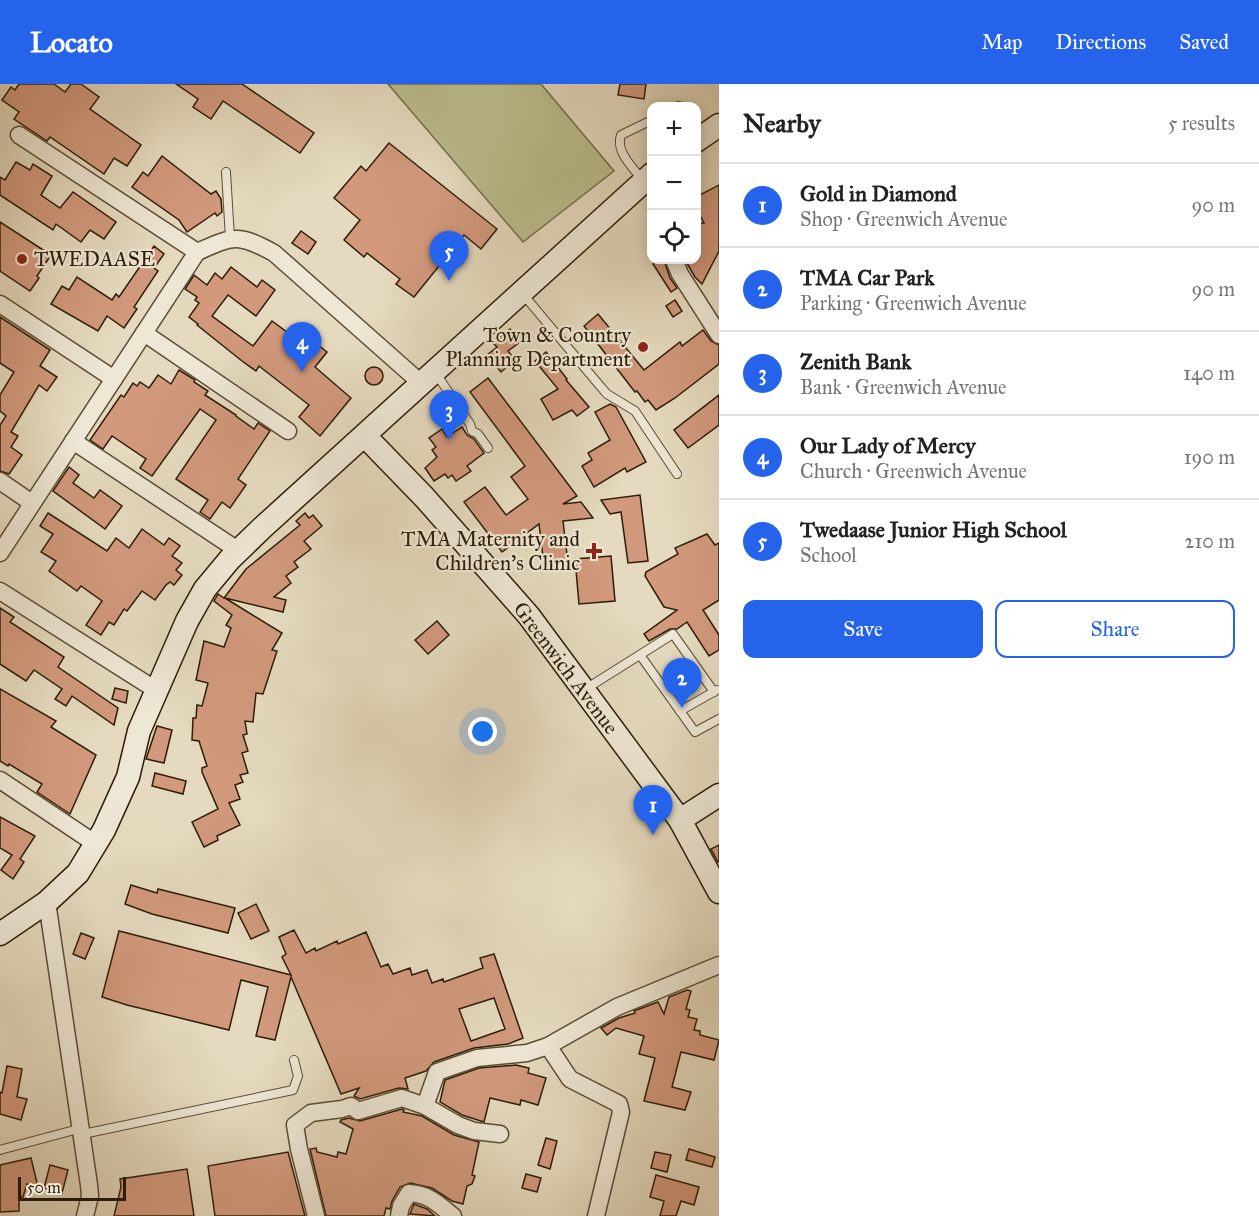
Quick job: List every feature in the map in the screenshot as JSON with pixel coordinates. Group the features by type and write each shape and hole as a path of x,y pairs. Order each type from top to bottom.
{"street":[{"path":"701,138 719,125"},
{"path":"19,135 197,252"},
{"path":"0,934 47,902 78,873 96,844 128,777 139,731 156,690 187,621 205,589 239,550 647,177"},
{"path":"0,552 197,252 230,238 254,242 274,253 428,378"},
{"path":"676,264 719,335"},
{"path":"0,304 114,379"},
{"path":"144,333 288,431"},
{"name":"Greenwich Avenue","path":"365,436 425,498 529,616 680,820 719,892"},
{"path":"73,441 239,550"},
{"path":"0,481 32,503"},
{"path":"0,591 156,690"},
{"path":"0,780 96,844"},
{"path":"680,820 719,795"},
{"path":"47,902 90,1197 85,1216"},
{"path":"425,1106 437,1072 477,1058 527,1053 548,1046 617,1007 719,965"},
{"path":"548,1046 570,1078 619,1104 621,1112 596,1216"},
{"path":"316,1216 295,1125 311,1113 351,1106 358,1111 402,1098 425,1106 458,1125 474,1131 500,1134"},
{"path":"399,1216 401,1206 409,1193 420,1194 435,1200 453,1216"}],"lane":[{"path":"647,122 621,135 618,143 621,151 647,177"},
{"path":"226,172 230,238"},
{"path":"521,293 607,394 635,411 677,474"},
{"path":"428,378 470,424 472,431 478,434 488,448"},
{"path":"584,690 674,634 716,690 680,711"},
{"path":"640,655 695,732 719,719"},
{"path":"0,1150 82,1131 293,1090 298,1076 294,1060"}],"green space":[{"path":"388,84 541,84 614,171 523,242"}],"building":[{"path":"19,84 54,84 65,92 71,84 81,84 99,97 90,109 141,145 127,166 114,158 104,174 50,137 47,141 14,119 19,112 2,100 11,87 15,90"},
{"path":"176,84 242,84 314,133 300,153 223,101 211,119 193,107 198,99"},
{"path":"620,84 646,84 644,99 618,95"},
{"path":"389,143 497,229 481,249 464,235 414,297 396,284 400,279 367,253 364,257 344,240 360,220 334,198 361,166 366,171"},
{"path":"162,156 211,194 216,191 221,199 222,212 217,216 215,213 187,232 179,220 132,187 143,172 148,176"},
{"path":"16,162 30,170 33,164 52,176 41,195 60,208 73,192 116,222 104,239 90,230 81,242 56,224 53,230 0,195 0,177 5,180"},
{"path":"719,185 719,251 702,284 687,264 701,264 701,223 704,223 701,217 701,194"},
{"path":"0,222 51,255 30,291 0,271"},
{"path":"301,231 316,242 308,254 292,243"},
{"path":"154,246 164,254 154,268 158,271 134,307 137,309 124,328 107,316 98,331 51,304 62,286 69,290 77,277 112,300 116,294 119,297"},
{"path":"653,264 665,264 670,278 677,288 671,292"},
{"path":"231,267 257,287 262,280 275,290 256,316 228,295 212,316 253,346 272,321 291,335 297,328 327,352 315,367 351,398 320,436 299,417 309,405 259,366 256,371 242,361 189,317 199,303 195,300 197,297 185,289 194,275 207,285 215,273 222,279"},
{"path":"675,300 682,311 673,317 666,306"},
{"path":"598,314 644,370 680,342 682,346 703,330 711,341 719,345 719,364 656,410 648,400 645,402 637,391 635,392 584,326"},
{"path":"0,317 50,350 40,366 57,377 47,391 39,385 11,432 18,436 11,447 22,455 9,474 0,471 0,425 6,416 0,411 0,395 14,372 0,363"},
{"path":"510,329 520,342 508,351 515,360 501,372 487,355 497,347 493,343"},
{"path":"546,352 589,407 577,416 572,410 553,420 541,399 558,389 535,361"},
{"path":"370,367 378,367 383,372 381,383 370,385 365,380 365,372"},
{"path":"179,370 208,391 205,395 254,429 258,423 270,431 238,479 246,485 230,508 222,502 210,519 200,512 208,500 176,479 216,420 200,409 152,476 140,468 146,459 112,436 103,449 90,440 121,395 124,397 133,383 137,386 140,382 149,388 158,375 171,384"},
{"path":"488,378 577,496 563,504 581,502 593,518 563,521 568,563 544,566 539,524 502,552 464,502 485,487 506,515 528,499 511,477 525,466 470,392"},
{"path":"719,395 719,425 688,448 674,430"},
{"path":"610,404 616,407 646,462 627,472 625,468 594,487 582,466 592,460 588,453 610,440 595,412"},
{"path":"462,427 484,453 467,466 471,471 456,481 452,475 448,478 445,474 434,481 425,468 437,457 432,450 436,447 429,438 442,429 447,437"},
{"path":"69,467 79,475 73,483 94,498 100,490 122,506 105,529 53,491"},
{"path":"640,495 648,561 628,563 621,512 610,514 601,500"},
{"path":"48,513 107,551 116,538 129,548 142,529 164,545 169,538 180,546 172,556 182,563 176,570 182,575 174,585 170,582 166,585 155,600 142,591 127,611 124,609 114,625 109,622 101,635 86,625 102,601 81,586 77,591 49,571 56,561 41,552 53,534 40,526"},
{"path":"305,513 309,518 313,515 322,526 304,541 311,549 294,562 298,567 286,576 291,583 274,597 286,600 283,612 225,598 282,633 272,650 277,651 263,694 256,693 253,722 245,721 247,734 243,735 248,751 242,753 248,773 240,775 243,782 235,785 240,799 229,803 240,825 217,836 218,840 204,847 192,822 218,809 202,772 202,768 207,766 199,741 192,740 193,718 196,718 197,705 202,706 208,683 196,680 204,641 224,647 231,628 226,625 232,615 214,601 218,594 224,598 246,569 300,525 296,521"},
{"path":"707,534 715,545 719,543 719,600 703,610 719,635 719,650 709,656 687,622 649,641 644,634 677,610 664,607 645,576 646,572 678,554 675,548"},
{"path":"611,556 615,601 579,604 575,559"},
{"path":"0,608 14,617 10,622 64,657 58,667 118,708 114,725 72,696 66,706 55,699 62,689 34,670 26,681 0,664"},
{"path":"437,621 449,635 428,654 415,640"},
{"path":"115,688 128,691 126,703 112,699"},
{"path":"0,689 56,721 51,727 96,755 70,814 37,792 42,784 0,761"},
{"path":"157,726 172,730 164,763 146,759"},
{"path":"155,773 186,781 183,794 152,786"},
{"path":"0,817 35,836 20,859 24,862 13,879 1,870 12,855 0,848"},
{"path":"719,845 719,861 718,862 711,849"},
{"path":"131,885 157,893 158,889 235,908 228,933 152,914 125,904"},
{"path":"256,904 269,931 251,939 238,913"},
{"path":"294,930 306,953 337,941 338,944 366,932 381,967 388,964 393,974 410,968 412,975 427,970 432,983 443,979 444,982 483,968 480,958 494,954 523,1038 508,1044 474,1048 434,1062 426,1071 405,1078 408,1089 399,1088 360,1099 354,1096 359,1088 341,1094 291,977 275,1040 256,1036 268,987 241,980 229,1030 102,997 119,931 291,975 282,957 286,954 279,937","holes":["494,998 505,1029 471,1041 459,1009"]},
{"path":"81,933 94,938 85,959 73,954"},
{"path":"687,990 691,991 686,1009 690,1010 688,1017 697,1019 694,1030 700,1031 700,1035 719,1040 714,1060 681,1052 672,1087 691,1092 685,1110 644,1101 655,1058 639,1054 644,1036 616,1028 607,1035 601,1028 658,1002 664,1014 669,997"},
{"path":"516,1065 529,1068 528,1073 546,1078 538,1105 521,1100 520,1105 490,1098 484,1122 462,1115 440,1102 445,1080 479,1068"},
{"path":"7,1066 22,1069 17,1097 27,1099 21,1120 0,1114 0,1092 2,1093"},
{"path":"402,1109 403,1112 422,1116 454,1135 479,1142 472,1175 475,1176 472,1184 467,1186 463,1204 452,1201 432,1188 410,1183 400,1187 390,1209 386,1208 384,1216 326,1216 310,1149 316,1148 317,1152 337,1157 338,1152 346,1154 353,1129 340,1122 341,1120 349,1118 360,1121"},
{"path":"546,1138 557,1141 550,1169 538,1165"},
{"path":"689,1149 715,1157 712,1167 686,1160"},
{"path":"288,1152 305,1216 215,1216 208,1166"},
{"path":"655,1152 671,1155 667,1172 651,1168"},
{"path":"31,1158 38,1187 27,1184 23,1197 19,1197 19,1211 0,1212 0,1165"},
{"path":"50,1165 68,1170 62,1193 44,1188"},
{"path":"187,1169 194,1216 114,1216 121,1187 120,1179"},
{"path":"526,1174 541,1178 537,1192 522,1188"},
{"path":"656,1175 699,1187 694,1205 681,1201 676,1216 660,1216 664,1201 650,1197"},
{"path":"414,1204 427,1209 435,1216 410,1214"}],"place":[{"name":"TWEDAASE","path":"22,259"},
{"name":"Twedaase Junior High School","path":"449,281"},
{"name":"Town & Country Planning Department","path":"643,347"},
{"name":"Our Lady of Mercy","path":"302,372"},
{"name":"Zenith Bank","path":"449,440"},
{"name":"TMA Maternity and Children's Clinic","path":"594,551"},
{"name":"TMA Car Park","path":"682,708"},
{"name":"Gold in Diamond","path":"653,835"}]}
